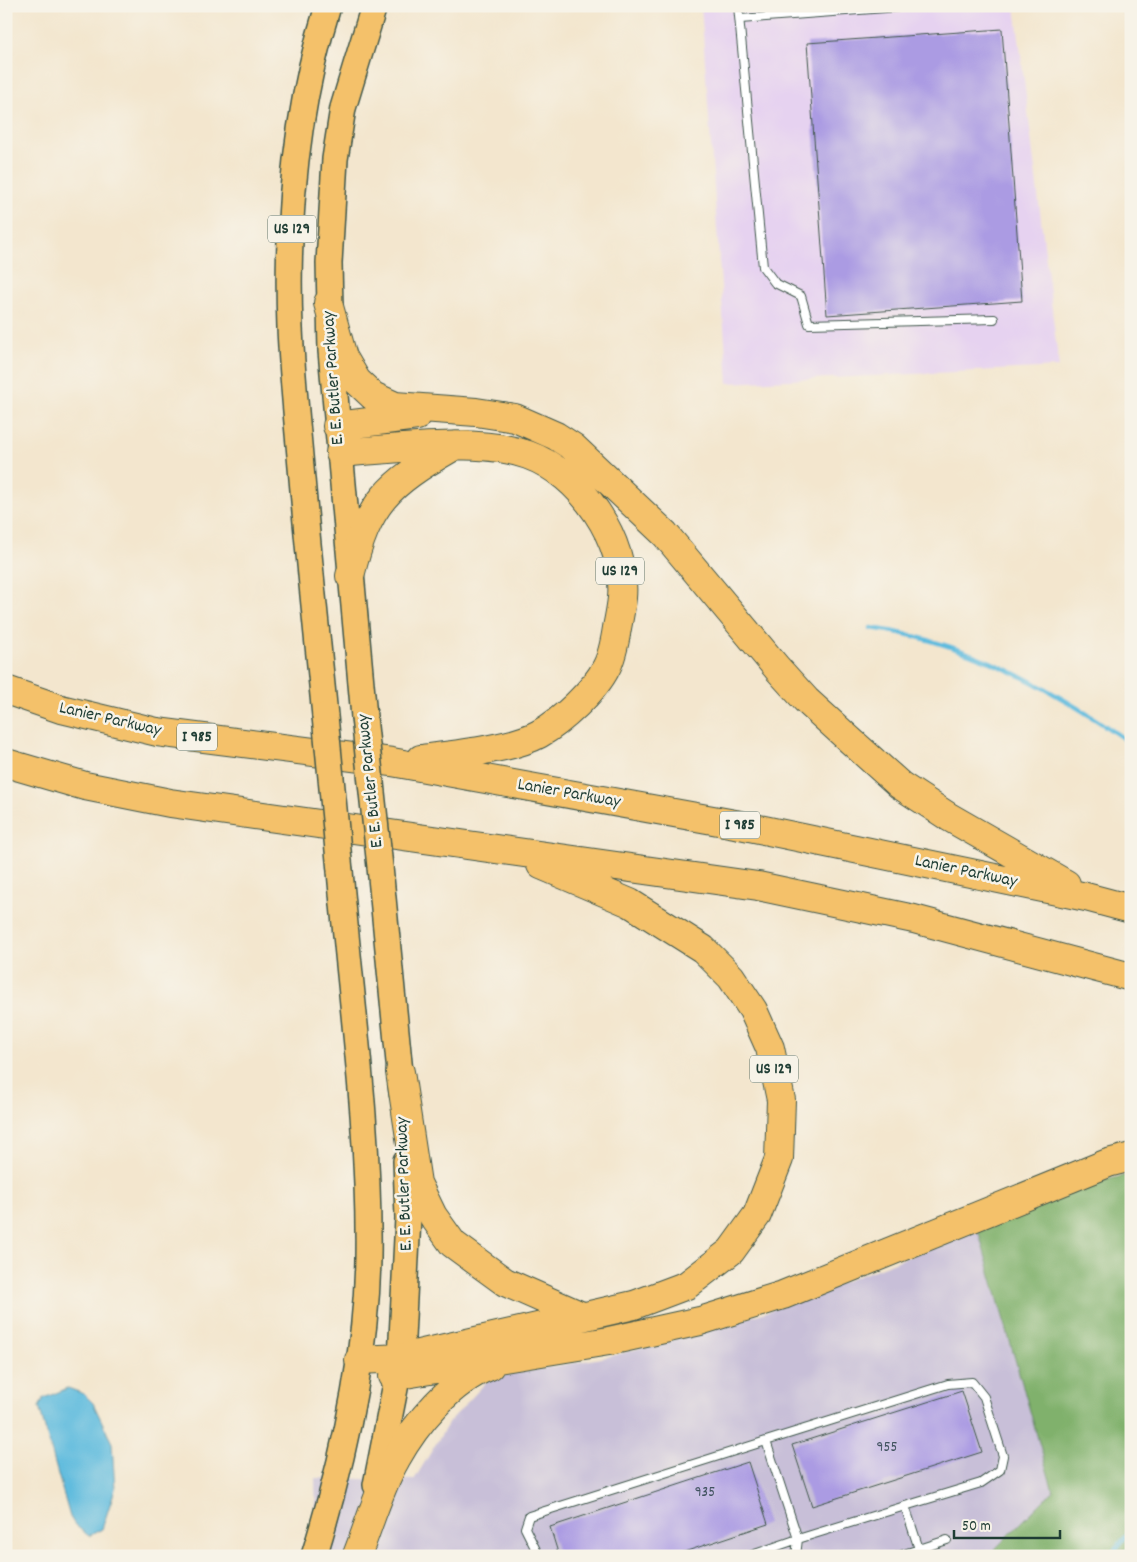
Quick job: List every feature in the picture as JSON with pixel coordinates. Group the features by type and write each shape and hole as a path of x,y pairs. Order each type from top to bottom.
{"highway":[{"name":"US 129","path":"328,6 311,68 299,134 293,206 289,274 290,328 300,456 453,447 492,447 528,455 549,464 579,489 607,530 618,562 622,597 615,639 607,667 582,700 539,734 503,745 466,753 392,762"},
{"name":"E. E. Butler Parkway","path":"357,1556 376,1488 400,1367 408,1218 400,1072 350,576 328,303 330,209 335,159 348,87 374,6"},
{"path":"328,303 343,357 357,381 373,396 395,406 454,410 515,418 556,436 573,447 665,534 806,700 900,785 949,817 1086,897"},
{"path":"298,429 338,426 454,410"},
{"path":"350,576 363,530 375,507 390,489 413,471 453,447"},
{"path":"300,456 340,871 368,1200 368,1261 358,1365 331,1502 314,1556"},
{"name":"Lanier Parkway","path":"6,690 61,709 157,732 392,762 735,824 1131,908"},
{"path":"6,763 85,786 170,802 758,886 914,919 1131,977"},
{"name":"US 129","path":"400,1072 417,1183 433,1216 453,1244 505,1282 582,1316 634,1305 687,1284 730,1251 757,1215 779,1159 781,1100 770,1048 753,1010 731,978 703,949 630,903 508,851"},
{"path":"358,1365 400,1367 513,1357 609,1340 700,1320 783,1295 1108,1163 1131,1157"},
{"path":"400,1367 582,1316"},
{"path":"357,1556 395,1460 416,1428 459,1385 481,1370 513,1357"}],"lane":[{"path":"738,6 762,267 775,283 801,296 809,324 994,319"},
{"path":"740,19 913,6"},
{"path":"538,1556 525,1528 529,1516 948,1384 972,1382 984,1397 1003,1456 1000,1470 981,1483 798,1539 749,1556"},
{"path":"766,1441 798,1539 796,1556"},
{"path":"905,1506 919,1549"},
{"path":"898,1556 947,1540"}],"shaded area":[{"path":"701,6 1015,6 1059,367 728,383"},
{"path":"978,1230 1053,1491 988,1556 317,1556 315,1478 414,1480 449,1422 490,1378 612,1356 760,1314"}],"green space":[{"path":"1131,1174 1131,1556 988,1556 1053,1491 978,1230 1097,1182"}],"water":[{"path":"68,1388 84,1394 93,1403 112,1443 115,1489 102,1529 89,1536 75,1525 70,1517 39,1407 44,1398"}],"building":[{"path":"1002,29 1022,301 827,315 807,43"},
{"path":"962,1391 982,1452 812,1506 792,1445"},
{"path":"748,1462 768,1524 672,1556 559,1556 550,1527"}],"waterway":[{"path":"871,628 906,634 941,644 1008,670 1071,704 1131,744"},
{"path":"1110,1556 1131,1530"}]}
